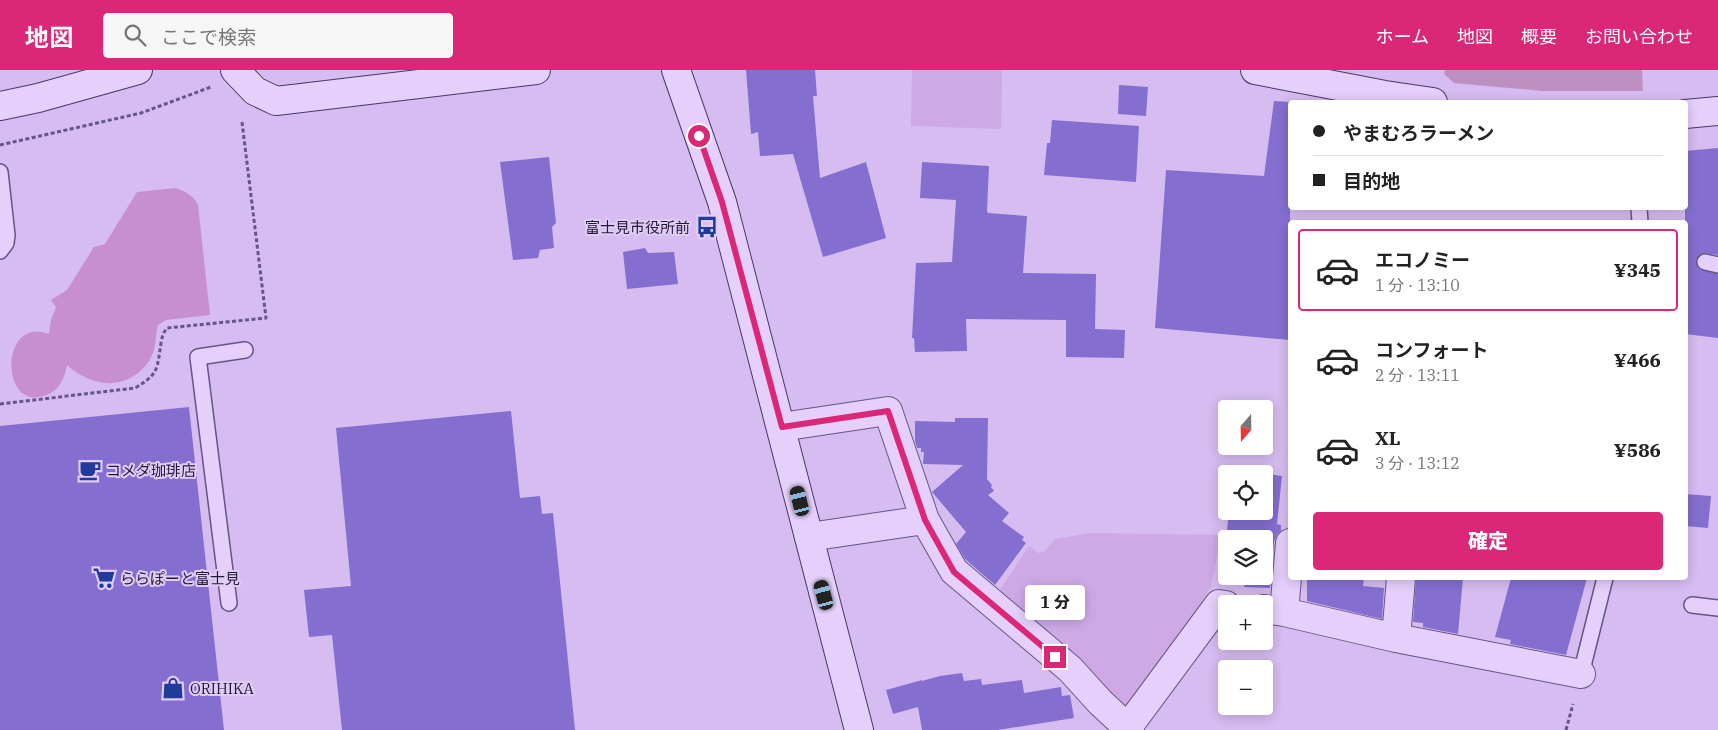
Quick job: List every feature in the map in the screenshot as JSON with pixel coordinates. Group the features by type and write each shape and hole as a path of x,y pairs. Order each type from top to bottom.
{"street":[{"path":"0,106 38,98 138,70"},
{"path":"238,73 255,91 276,101 536,70"},
{"path":"676,70 722,202 782,427 859,730"},
{"path":"1255,70 1419,100"},
{"path":"1688,114 1718,111"},
{"path":"782,427 888,411 925,520 954,572 1070,669 1100,702 1129,729 1218,605"},
{"path":"809,537 925,520"},
{"path":"1288,552 1274,611 1396,638 1581,674"},
{"path":"1396,638 1401,580"}],"lane":[{"path":"0,172 7,235 6,243 0,251"},
{"path":"229,603 198,357 245,350"},
{"path":"1581,674 1604,580"},
{"path":"1692,605 1718,608"}],"path":[{"path":"0,145 141,113 238,73"},
{"path":"0,404 135,388 150,379 157,368 163,333 167,328 266,318 242,122"}],"shaded area":[{"path":"912,70 1002,70 1001,129 911,126"},
{"path":"1445,70 1642,70 1643,91 1542,91 1454,83 1444,74"},
{"path":"176,188 189,194 198,205 210,315 166,320 158,325 154,351 146,365 129,379 111,383 92,380 67,365 60,385 53,392 43,396 29,397 19,390 13,378 12,363 14,349 21,338 33,332 49,334 51,320 56,307 51,300 67,290 94,247 105,244 137,192"},
{"path":"1090,533 1218,535 1218,551 1211,587 1133,706 1122,706 997,594 1029,546 1038,553 1044,552 1055,539"}],"building":[{"path":"746,70 815,70 817,96 813,96 820,178 866,162 886,238 823,257 793,154 760,156 758,132 751,134"},
{"path":"1119,85 1148,87 1146,116 1118,114"},
{"path":"1274,101 1288,102 1288,210 1290,210 1290,220 1288,220 1288,340 1155,328 1166,170 1264,176"},
{"path":"1052,120 1139,126 1136,182 1044,175 1047,143 1050,143"},
{"path":"1718,148 1718,255 1703,253 1696,260 1699,269 1718,274 1718,338 1688,334 1688,220 1685,220 1685,210 1688,210 1688,151"},
{"path":"549,157 556,223 552,227 554,248 540,250 538,258 513,260 500,162"},
{"path":"922,162 989,166 988,213 1027,216 1023,273 1096,274 1095,329 1125,330 1124,358 1066,357 1066,320 966,319 967,351 915,352 914,338 912,338 916,263 952,262 956,200 920,198"},
{"path":"645,248 648,253 674,252 678,284 627,289 623,252"},
{"name":"ららぽーと富士見","path":"189,407 224,730 0,730 0,426"},
{"path":"511,411 520,498 540,496 542,514 553,513 575,730 342,730 332,635 309,637 304,590 351,586 336,428"},
{"path":"955,418 988,418 987,479 994,491 988,495 1009,513 1002,521 1024,537 1022,540 1026,543 995,585 965,559 956,544 966,532 932,492 963,465 923,464 924,452 921,452 921,448 917,448 915,441 915,421 955,422"},
{"path":"1273,475 1282,476 1277,524 1281,525 1281,531 1277,534 1274,542 1273,554 1273,530 1227,530 1228,520 1273,520"},
{"path":"1688,494 1711,496 1708,528 1688,526"},
{"path":"1307,580 1364,580 1363,586 1384,588 1382,619 1307,601"},
{"path":"1416,580 1463,580 1458,634 1423,627 1423,623 1413,622"},
{"path":"1510,580 1586,580 1566,655 1510,644 1511,640 1495,637"},
{"path":"1245,585 1270,585 1270,588 1244,587"},
{"path":"962,673 964,681 981,679 982,685 1022,680 1024,693 1061,687 1062,696 1070,695 1074,718 998,730 922,730 918,707 893,714 886,690 922,680"}],"place":[{"name":"富士見市役所前","path":"707,227"},
{"name":"コメダ珈琲店","path":"90,470"},
{"name":"ららぽーと富士見","path":"104,578"},
{"name":"ORIHIKA","path":"173,688"}],"route":[{"path":"699,136 722,202 782,427 888,411 925,520 954,572 1055,657"}]}
